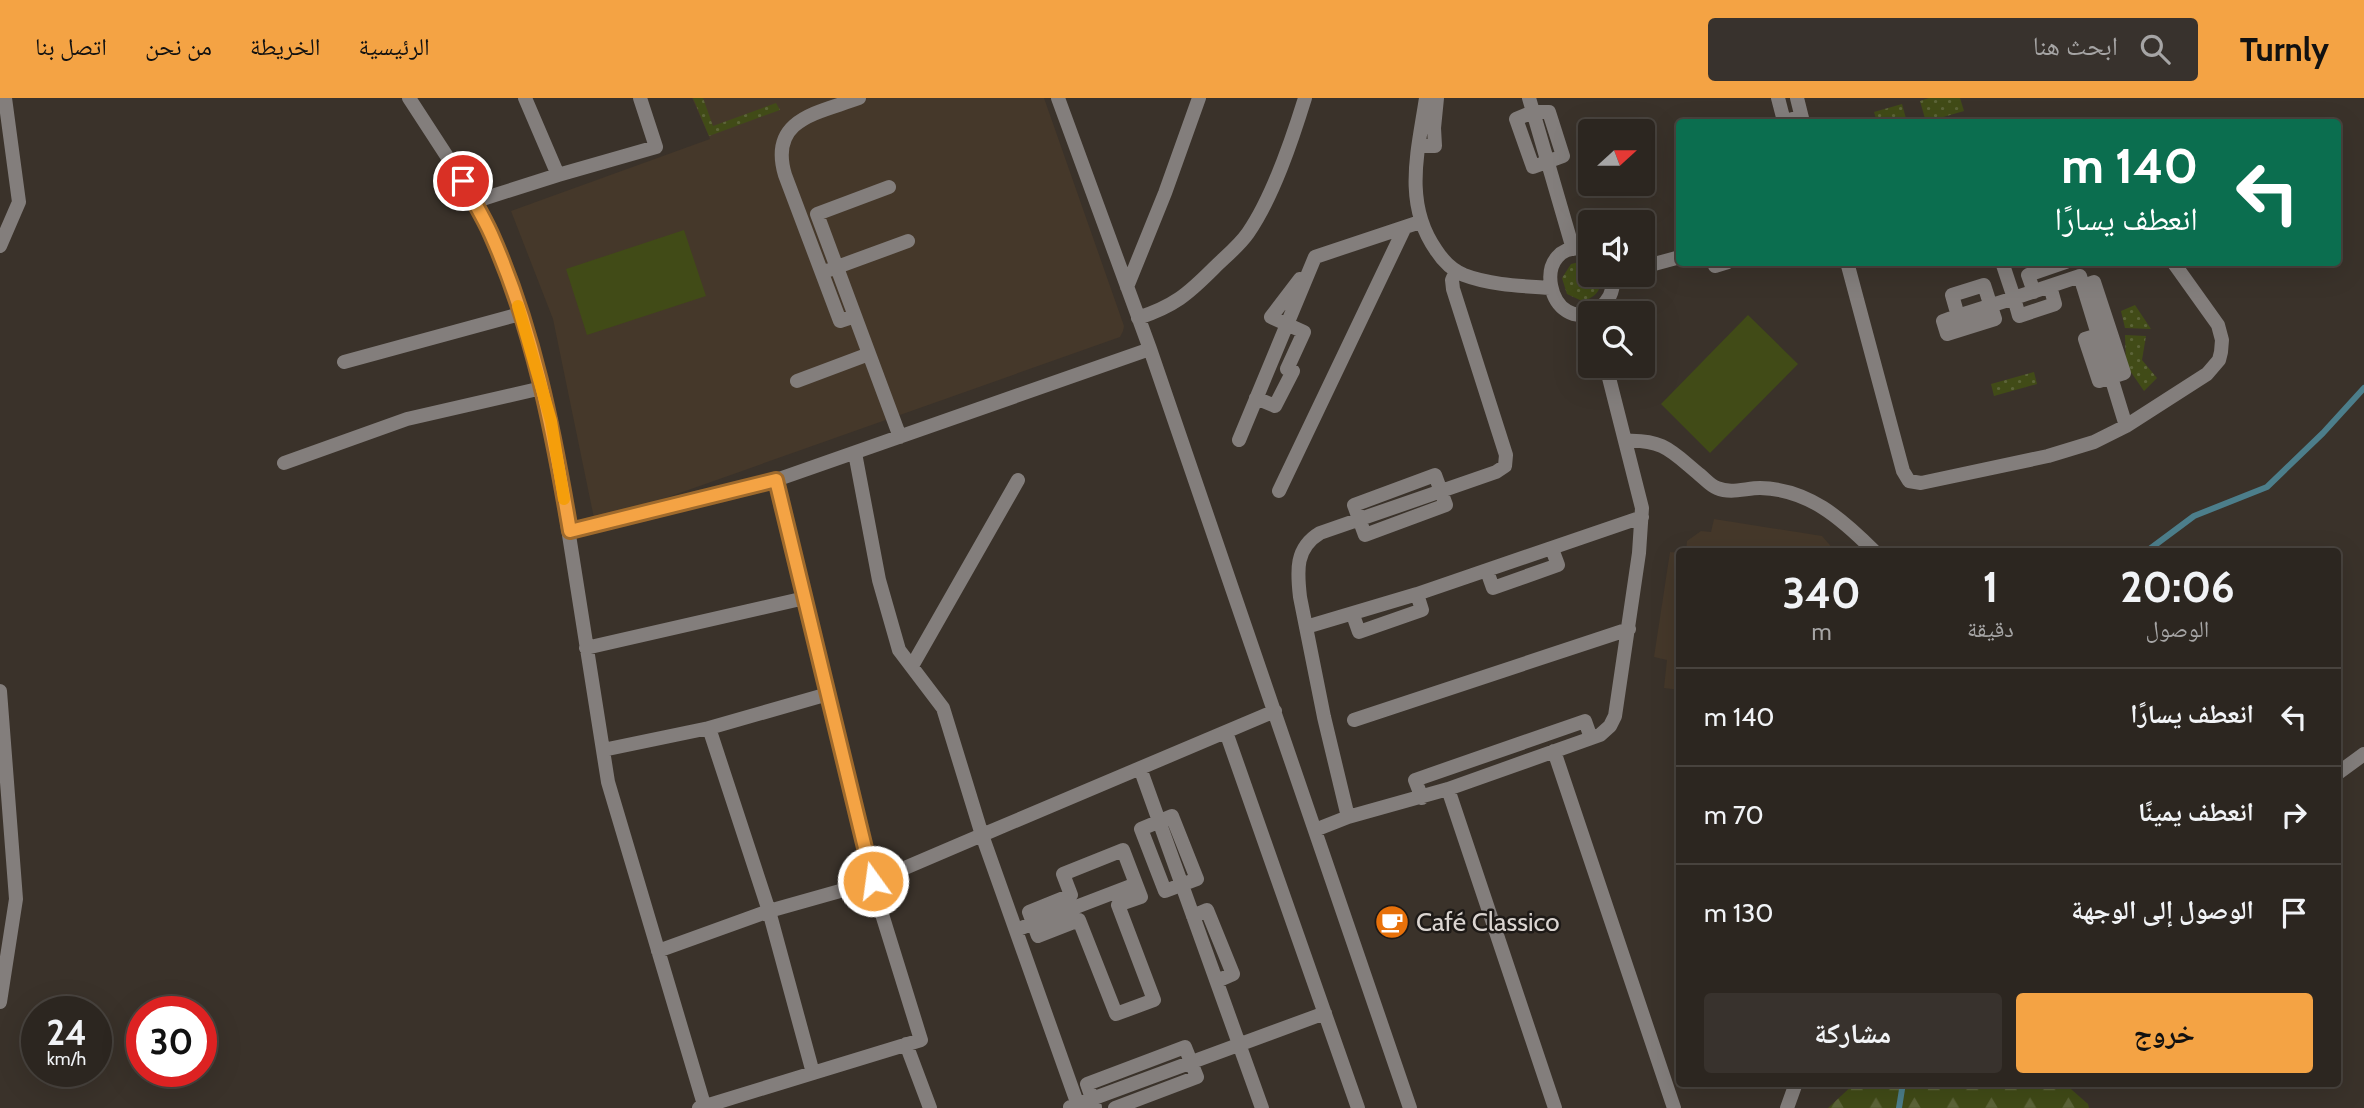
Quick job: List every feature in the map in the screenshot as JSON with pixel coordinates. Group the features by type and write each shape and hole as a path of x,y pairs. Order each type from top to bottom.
{"street":[{"path":"0,246 19,202 5,98"},
{"path":"409,98 463,181 491,232 542,388 551,421 570,531 608,782 703,1107 921,1040 873,881 776,480"},
{"path":"525,98 558,174"},
{"path":"473,202 558,174 656,147 640,98"},
{"path":"855,316 839,321 782,165 783,144 787,132 798,120 859,98"},
{"path":"1058,98 1150,349 1410,1108"},
{"path":"1127,287 1199,98"},
{"path":"1138,318 1165,309 1188,294 1246,236 1259,216 1294,132 1305,98"},
{"path":"1426,98 1415,174 1417,205 1420,222 1443,260 1455,271 1476,279 1550,288"},
{"path":"1419,146 1435,146 1437,98"},
{"path":"1778,98 1783,119"},
{"path":"1797,98 1802,119"},
{"path":"1531,105 1573,249"},
{"path":"889,187 817,214 900,437"},
{"path":"1256,398 1275,406 1293,371 1287,369 1304,332 1271,317 1311,263 1321,254 1420,222"},
{"path":"1279,491 1405,227"},
{"path":"822,273 908,241"},
{"path":"1578,249 1560,256 1553,264 1549,278 1553,297 1563,308 1578,313"},
{"path":"1655,264 1676,258"},
{"path":"1848,266 1903,471 1909,481 1921,482 2048,456 2094,442 2126,426 2207,374 2219,360 2222,340 2218,325 2176,266"},
{"path":"2003,266 2019,316 2056,304 2050,286"},
{"path":"2034,292 2028,275 2054,266"},
{"path":"1441,491 1496,472 1507,462 1453,289 1455,271"},
{"path":"1958,316 1952,295 1984,285 1990,306 1994,319 1947,334 1943,321 1990,306 2014,298 2034,292 2080,275 2094,282 2124,373 2099,381 2085,339 2098,335 2080,275"},
{"path":"344,362 520,314"},
{"path":"1239,440 1286,325"},
{"path":"570,531 776,480 1150,349"},
{"path":"797,381 870,354"},
{"path":"2111,377 2126,426"},
{"path":"1315,830 1348,817 1448,789 1591,738 1610,726 1615,716 1629,629 1642,517 1639,491 1609,378"},
{"path":"284,463 407,419 542,388"},
{"path":"1625,441 1644,440 1664,445 1717,488 1732,491 1783,489 1803,495 1822,505 1871,548"},
{"path":"855,453 879,580 900,650 943,708 982,835 1075,1107 1094,1104 1087,1084 1185,1047 1197,1077 1115,1108"},
{"path":"1435,475 1447,505 1365,535 1359,519 1354,505 1435,475"},
{"path":"912,666 1018,480"},
{"path":"1306,627 1353,615 1359,632 1422,610 1417,594 1487,571 1493,588 1558,565 1552,549 1642,517"},
{"path":"1348,817 1298,581 1303,549 1309,540 1320,533 1359,519"},
{"path":"586,648 805,598"},
{"path":"1354,720 1629,629"},
{"path":"0,691 16,899 0,1002"},
{"path":"603,750 709,728 828,694"},
{"path":"658,951 769,911 873,881 1275,711"},
{"path":"1422,798 1415,780 1585,721 1591,738"},
{"path":"709,728 769,911 813,1073"},
{"path":"1226,732 1358,1108"},
{"path":"1553,751 1674,1108"},
{"path":"2341,771 2364,754"},
{"path":"1140,768 1159,822"},
{"path":"1448,789 1555,1108"},
{"path":"1172,816 1197,879 1166,891 1141,829 1159,822 1172,816"},
{"path":"1123,850 1141,897 1118,905 1154,1000 1116,1014 1079,920 1038,936 1033,923 1029,912 1072,895 1063,873 1123,850"},
{"path":"1016,930 1136,884"},
{"path":"1182,885 1193,916 1207,910 1233,974 1217,981 1262,1108"},
{"path":"1191,1062 1325,1013"},
{"path":"906,1044 930,1108"},
{"path":"1787,1108 1795,1087"}],"shaded area":[{"path":"692,98 1044,98 1124,326 1120,337 595,523 553,319 511,211 710,139"},
{"path":"1714,519 1822,536 1832,548 1686,548 1687,541 1701,531 1711,532"},
{"path":"1670,552 1676,553 1676,690 1664,688 1667,660 1654,657"}],"green space":[{"path":"693,98 703,98 713,126 776,103 780,110 709,136"},
{"path":"1929,98 1960,98 1964,111 1936,119 1925,119 1920,101"},
{"path":"1902,104 1906,119 1876,119 1874,112"},
{"path":"684,230 706,296 587,335 566,269"},
{"path":"1578,262 1578,287 1599,287 1591,298 1582,301 1567,294 1562,278 1571,264"},
{"path":"2135,305 2151,329 2125,328 2121,311"},
{"path":"1748,315 1798,364 1710,453 1661,404"},
{"path":"2125,335 2146,336 2142,360 2157,378 2144,391 2126,365"},
{"path":"2034,372 2037,384 1994,396 1991,384"},
{"path":"1851,1087 2069,1087 2089,1108 1828,1108"}],"waterway":[{"path":"2151,548 2194,516 2267,487 2323,433 2364,388"},
{"path":"1899,1108 1902,1087"}],"slow traffic":[{"path":"518,306 551,421 564,499"}],"place":[{"name":"Café Classico","path":"1392,922"}],"route":[{"path":"463,181 491,232 532,352 551,421 570,531 776,480 873,881"}]}
